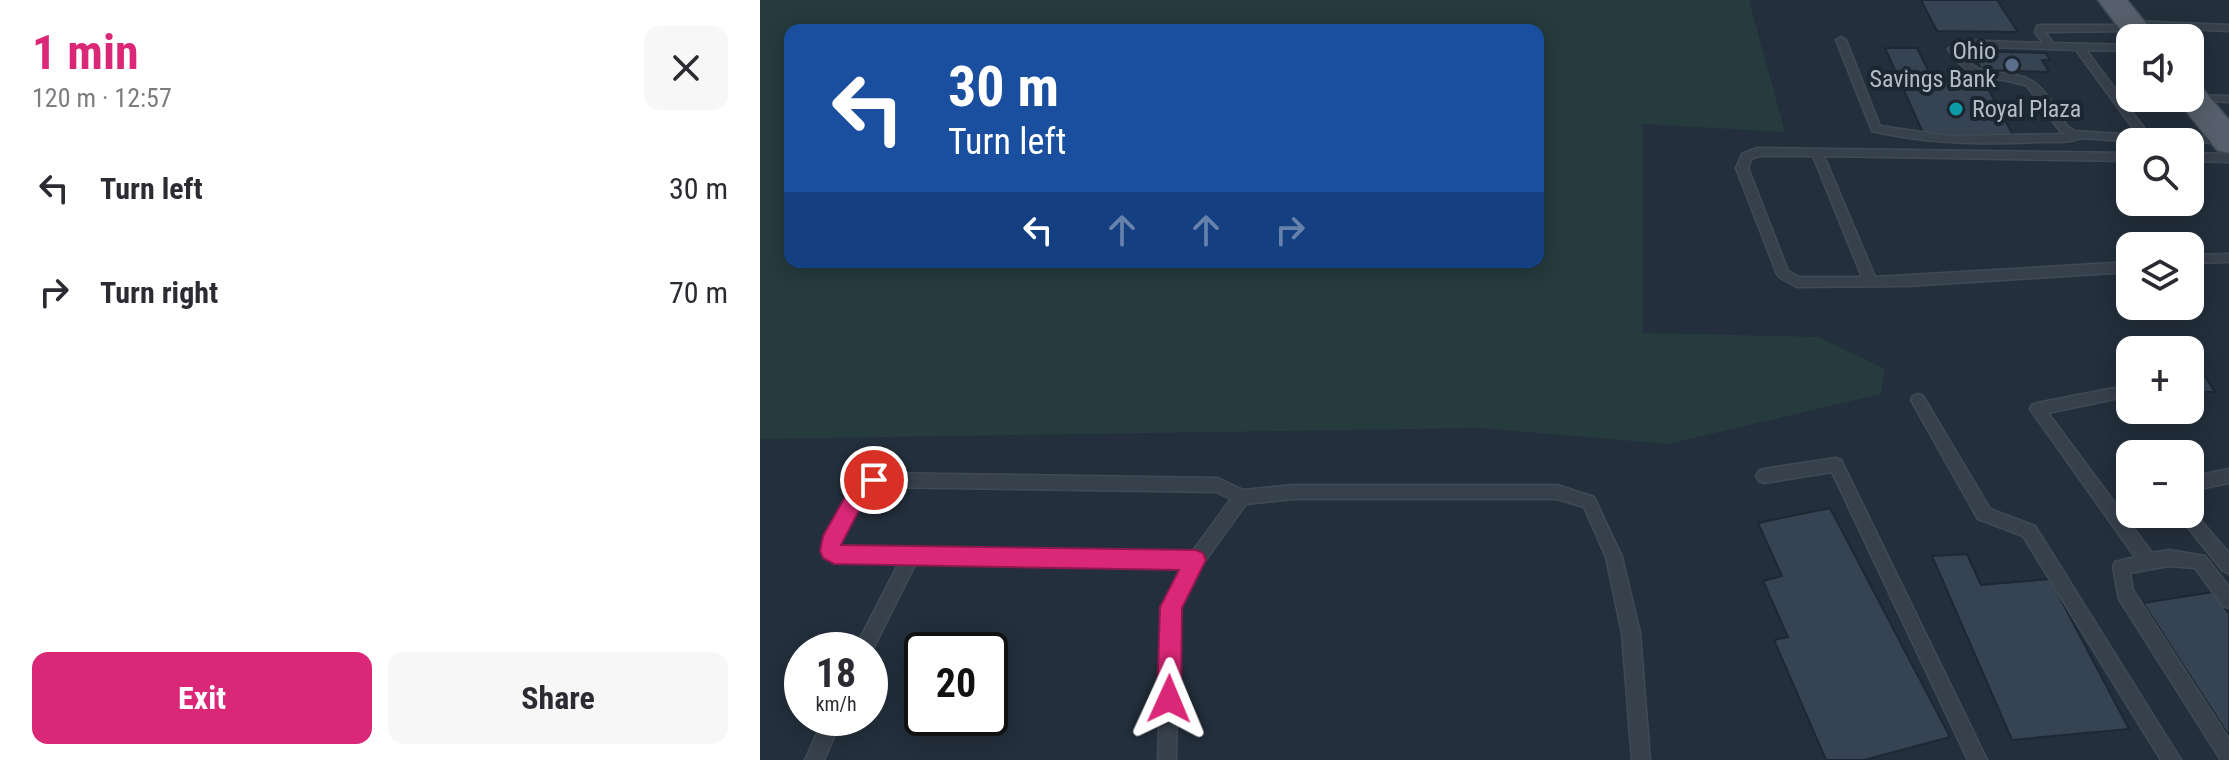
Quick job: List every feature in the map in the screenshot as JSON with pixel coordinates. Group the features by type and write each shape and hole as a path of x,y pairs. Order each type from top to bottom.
{"main road":[{"path":"2112,0 2128,24"},
{"path":"2203,112 2229,147"}],"lane":[{"path":"2050,46 2040,32 2042,27 2116,33"},
{"path":"2204,30 2229,28"},
{"path":"2080,137 2064,129 2031,84 1976,74 1962,65 1953,49 1959,43 2079,47 2116,38"},
{"path":"1841,40 1876,129 1920,139 2015,141 2116,138"},
{"path":"2079,47 2139,128"},
{"path":"2204,97 2229,99"},
{"path":"2204,145 2229,147"},
{"path":"2204,153 2229,147"},
{"path":"2116,157 1757,152 1746,157 1742,168 1783,274 1797,282 1871,282 2116,268"},
{"path":"1817,152 1871,282"},
{"path":"2204,259 2229,258"},
{"path":"2114,394 2037,409 2149,562"},
{"path":"1918,400 1984,514 2029,531 2172,760"},
{"path":"1764,476 1836,465 1978,760"},
{"path":"2204,481 2229,476"},
{"path":"1196,560 911,557 834,554 830,551 831,543 861,487 868,481 1218,485 1242,497 1294,492 1557,492 1589,502 1614,557 1631,633 1641,760"},
{"path":"1167,760 1171,607 1196,560 1242,497"},
{"path":"2198,528 2229,566"},
{"path":"872,632 911,557"},
{"path":"2229,600 2199,561 2169,558 2121,567 2125,593 2229,756"},
{"path":"814,760 825,736"}],"green space":[{"path":"760,0 1749,0 1785,132 1643,124 1643,333 1819,337 1885,369 1881,394 1668,444 1480,428 760,439"}],"building":[{"path":"1921,0 1997,0 2018,32 1937,31"},
{"name":"Royal Plaza","path":"1885,48 1917,48 1934,82 1985,83 2014,137 1924,135"},
{"name":"Ohio Savings Bank","path":"1971,51 2046,53 2050,60 2042,60 2049,72 1982,70"},
{"path":"2204,375 2215,392 2204,392"},
{"path":"1830,508 1950,737 1864,760 1826,760 1774,640 1788,637 1763,581 1782,576 1758,523"},
{"path":"1967,554 1981,585 2050,579 2129,729 2012,740 1932,556"},
{"path":"2213,592 2229,614 2229,736 2143,603"}],"place":[{"name":"Ohio Savings Bank","path":"2012,65"},
{"name":"Royal Plaza","path":"1956,109"}],"route":[{"path":"874,480 861,487 831,543 830,551 834,554 1196,560 1171,607 1169,699"}]}
